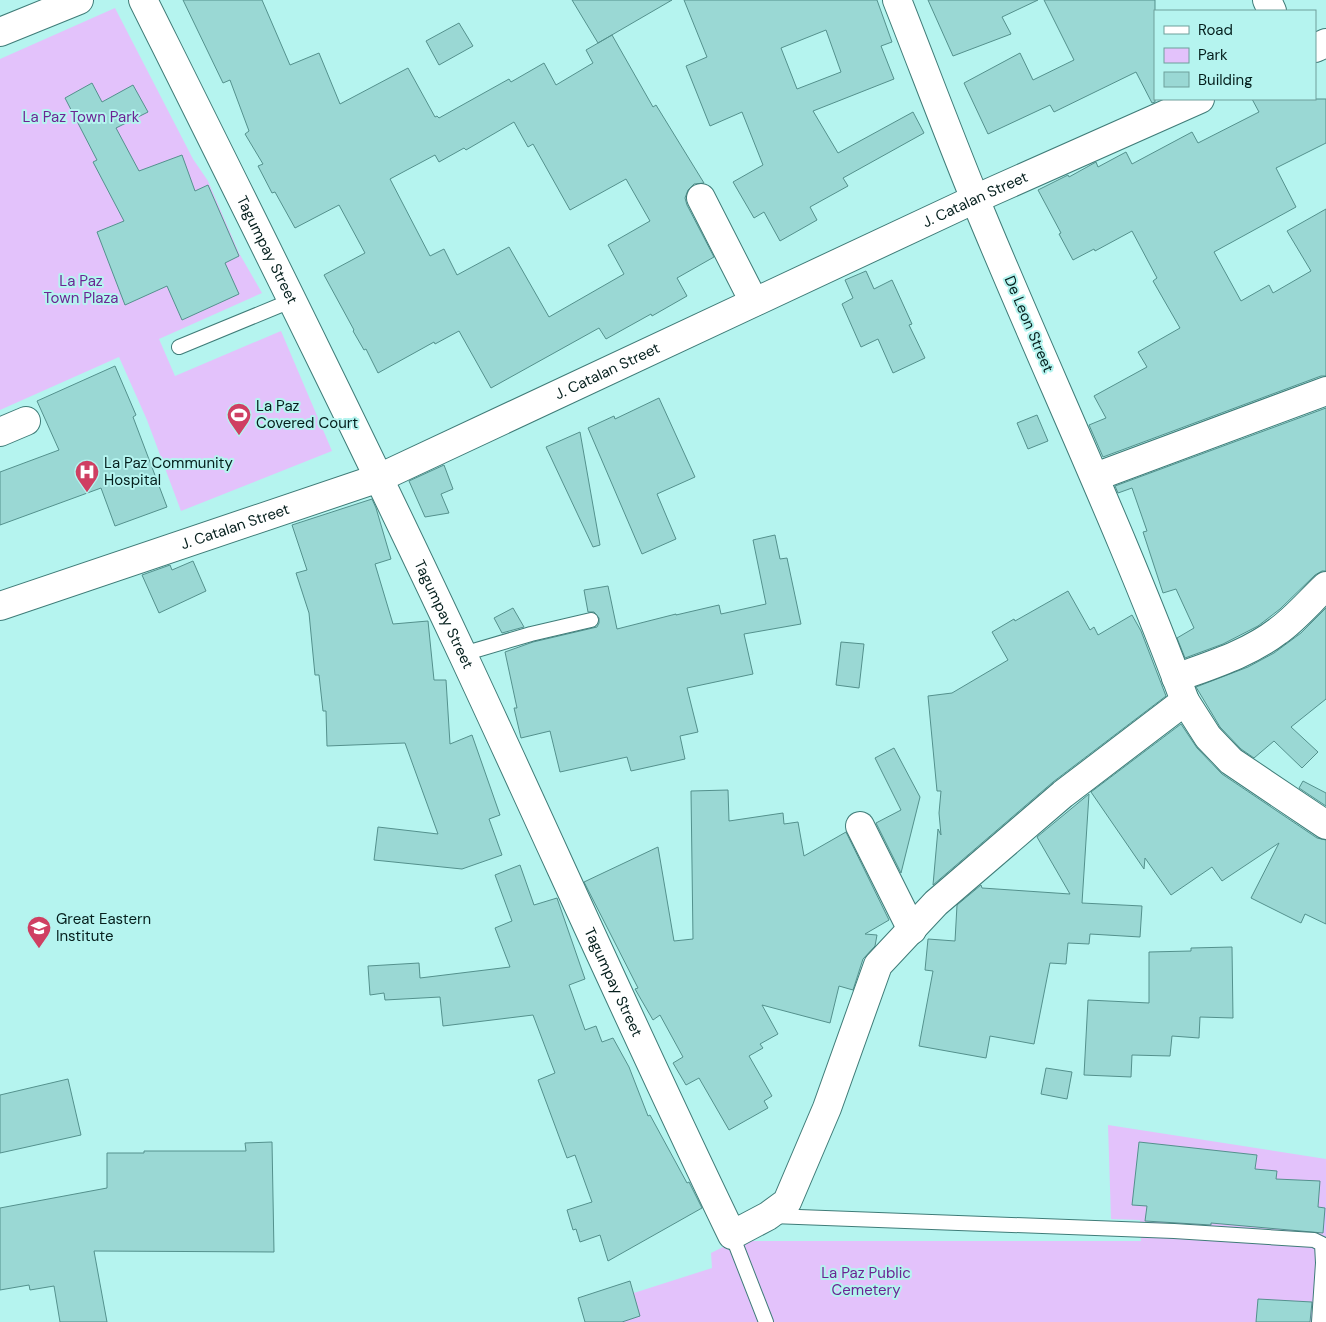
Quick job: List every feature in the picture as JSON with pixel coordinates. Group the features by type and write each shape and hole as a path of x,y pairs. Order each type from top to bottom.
{"street":[{"path":"0,32 79,0"},
{"name":"Tagumpay Street","path":"143,0 293,300 463,654 732,1235"},
{"name":"De Leon Street","path":"897,0 975,198 1095,477 1181,690 1208,738 1231,761 1326,826"},
{"name":"J. Catalan Street","path":"0,606 379,478 975,198 1198,100"},
{"path":"700,198 754,302"},
{"path":"1095,477 1326,391"},
{"path":"0,432 26,421"},
{"path":"732,1235 768,1216 787,1202 827,1108 878,965 936,903 1181,690 1232,657 1279,631 1326,586"},
{"path":"860,826 912,930"}],"lane":[{"path":"179,347 293,300"},
{"path":"463,654 531,634 591,620"},
{"path":"768,1216 1174,1232 1314,1240 1322,1244 1323,1263 1319,1322"},
{"path":"732,1235 766,1322"}],"green space":[{"path":"115,8 193,159 208,181 239,253 262,293 159,339 175,376 281,331 332,451 181,511 147,420 119,357 0,410 0,59"},
{"name":"La Paz Public Cemetery","path":"1108,1125 1326,1159 1326,1322 595,1322 590,1307 712,1268 711,1253 735,1241 1141,1241 1140,1220 1111,1219"}],"building":[{"path":"183,0 262,0 290,65 319,53 340,104 408,68 435,117 439,118 509,79 511,82 544,63 556,85 593,63 586,50 612,35 653,107 656,105 704,183 694,184 688,190 685,198 714,257 677,278 687,296 606,339 599,328 491,388 459,331 435,344 434,342 378,373 366,349 364,350 353,331 324,275 365,253 339,205 295,228 275,192 272,193 258,166 263,164 245,134 249,131 230,80 223,83","holes":["514,122 528,147 533,144 570,210 626,179 650,221 608,245 624,274 549,317 509,247 457,275 444,249 430,256 390,179 435,155 439,162 464,148 466,150"]},
{"path":"572,0 672,0 598,43"},
{"path":"684,0 877,0 892,42 881,46 894,79 813,111 838,153 913,112 924,133 843,178 848,186 810,207 817,220 780,241 764,212 754,218 733,182 763,165 742,112 710,126 686,66 707,57","holes":["826,30 841,72 797,89 781,48"]},
{"path":"928,0 1038,0 1002,17 1011,34 953,56"},
{"path":"1044,0 1155,0 1155,102 1152,103 1136,72 1054,112 1050,105 988,134 964,83 1020,53 1033,80 1074,60"},
{"path":"459,23 473,46 439,65 426,41"},
{"path":"92,83 102,102 133,85 148,112 116,128 139,171 182,155 195,191 208,185 239,256 225,263 239,294 182,320 167,286 125,305 97,232 124,221 93,162 97,160 65,98"},
{"path":"1326,99 1326,143 1276,168 1296,207 1214,252 1241,301 1269,285 1273,293 1311,271 1287,231 1326,209 1326,376 1321,376 1103,457 1089,425 1106,418 1094,396 1147,367 1138,352 1180,328 1153,281 1157,278 1132,231 1095,251 1094,249 1073,260 1038,190 1068,175 1069,177 1096,162 1098,167 1126,152 1132,164 1192,132 1198,143 1259,112 1253,100"},
{"path":"866,271 874,289 892,280 912,324 909,325 925,358 893,373 878,339 861,347 842,304 853,298 845,280"},
{"path":"115,366 136,415 133,417 167,507 115,526 101,488 0,525 0,472 59,450 37,401"},
{"path":"659,398 695,477 657,494 676,539 642,554 588,428 614,416 615,419"},
{"path":"1326,408 1326,571 1315,575 1280,609 1258,626 1223,644 1185,658 1177,638 1194,628 1176,589 1163,593 1143,532 1147,531 1132,488 1118,493 1115,486"},
{"path":"1037,415 1048,441 1028,449 1017,423"},
{"path":"580,432 600,545 593,547 546,447"},
{"path":"444,465 453,489 441,494 449,513 425,517 409,481"},
{"path":"372,499 391,559 375,564 393,624 428,621 434,680 446,680 450,744 472,735 500,815 489,819 502,855 462,869 374,860 378,827 438,834 405,743 327,746 326,711 323,711 319,675 315,675 309,613 296,573 307,570 292,525"},
{"path":"775,535 780,559 787,558 801,624 744,634 753,674 687,688 698,732 680,736 685,759 631,771 627,757 560,772 550,731 521,738 514,708 517,708 505,652 533,642 597,627 599,618 594,612 588,612 584,590 608,586 617,629 719,605 721,614 766,604 753,540"},
{"path":"193,561 206,591 159,613 142,575 170,565 172,570"},
{"path":"1068,591 1090,630 1094,627 1098,635 1132,615 1141,631 1166,696 1053,782 933,885 938,829 941,835 939,813 941,791 937,791 928,696 952,693 1008,660 992,632"},
{"path":"513,608 524,627 502,633 494,618"},
{"path":"1326,608 1326,699 1291,727 1318,752 1302,768 1274,741 1254,758 1241,749 1220,727 1196,687 1248,667 1274,653 1301,633"},
{"path":"841,642 864,644 859,688 836,685"},
{"path":"1181,724 1197,748 1222,774 1317,838 1326,840 1326,924 1305,914 1301,923 1251,898 1279,843 1222,881 1212,867 1171,895 1145,858 1144,869 1091,792"},
{"path":"894,748 920,797 901,873 876,823 901,810 875,758"},
{"path":"1303,781 1326,793 1326,806 1299,788"},
{"path":"728,790 729,821 783,813 784,824 798,822 804,856 846,832 889,920 865,934 877,935 875,946 863,959 853,990 839,986 830,1023 762,1005 778,1034 760,1044 763,1048 749,1056 772,1096 764,1101 768,1108 729,1130 699,1078 686,1085 673,1063 683,1057 660,1015 653,1020 635,989 638,988 584,882 658,847 674,941 693,939 691,791"},
{"path":"1089,794 1082,903 1142,906 1140,937 1090,934 1089,944 1068,943 1066,964 1050,963 1034,1044 990,1036 986,1058 919,1046 933,971 925,970 928,939 955,941 957,905 981,885 982,888 1070,894 1037,837"},
{"path":"520,865 534,905 557,898 585,979 569,985 585,1030 596,1026 602,1042 613,1038 629,1067 648,1116 650,1115 702,1208 608,1261 600,1235 580,1242 576,1229 573,1230 567,1210 592,1202 575,1155 567,1158 538,1080 555,1073 533,1015 443,1026 440,997 385,1000 384,993 370,995 368,966 419,963 420,978 510,967 495,928 512,921 495,875"},
{"path":"1232,947 1233,1018 1200,1017 1199,1038 1172,1036 1170,1056 1132,1055 1131,1077 1084,1075 1088,1000 1149,1003 1149,952 1191,951 1191,948"},
{"path":"1046,1068 1072,1072 1067,1099 1041,1094"},
{"path":"68,1079 81,1135 0,1153 0,1095"},
{"path":"272,1142 274,1252 94,1251 107,1322 60,1322 54,1286 30,1290 29,1285 0,1290 0,1208 107,1188 107,1153 246,1151 245,1143"},
{"path":"1139,1142 1257,1155 1255,1169 1277,1171 1276,1179 1320,1181 1318,1207 1325,1208 1323,1233 1211,1223 1211,1225 1145,1221 1147,1206 1132,1205"},
{"path":"630,1281 640,1316 622,1322 585,1322 578,1298"},
{"path":"1258,1299 1312,1302 1310,1322 1256,1322"}],"place":[{"name":"La Paz Covered Court","path":"239,436"},
{"name":"La Paz Community Hospital","path":"87,493"},
{"name":"Great Eastern Institute","path":"39,949"}],"park label":[{"name":"La Paz Town Park","path":"81,117"},
{"name":"La Paz Town Plaza","path":"81,290"}]}
